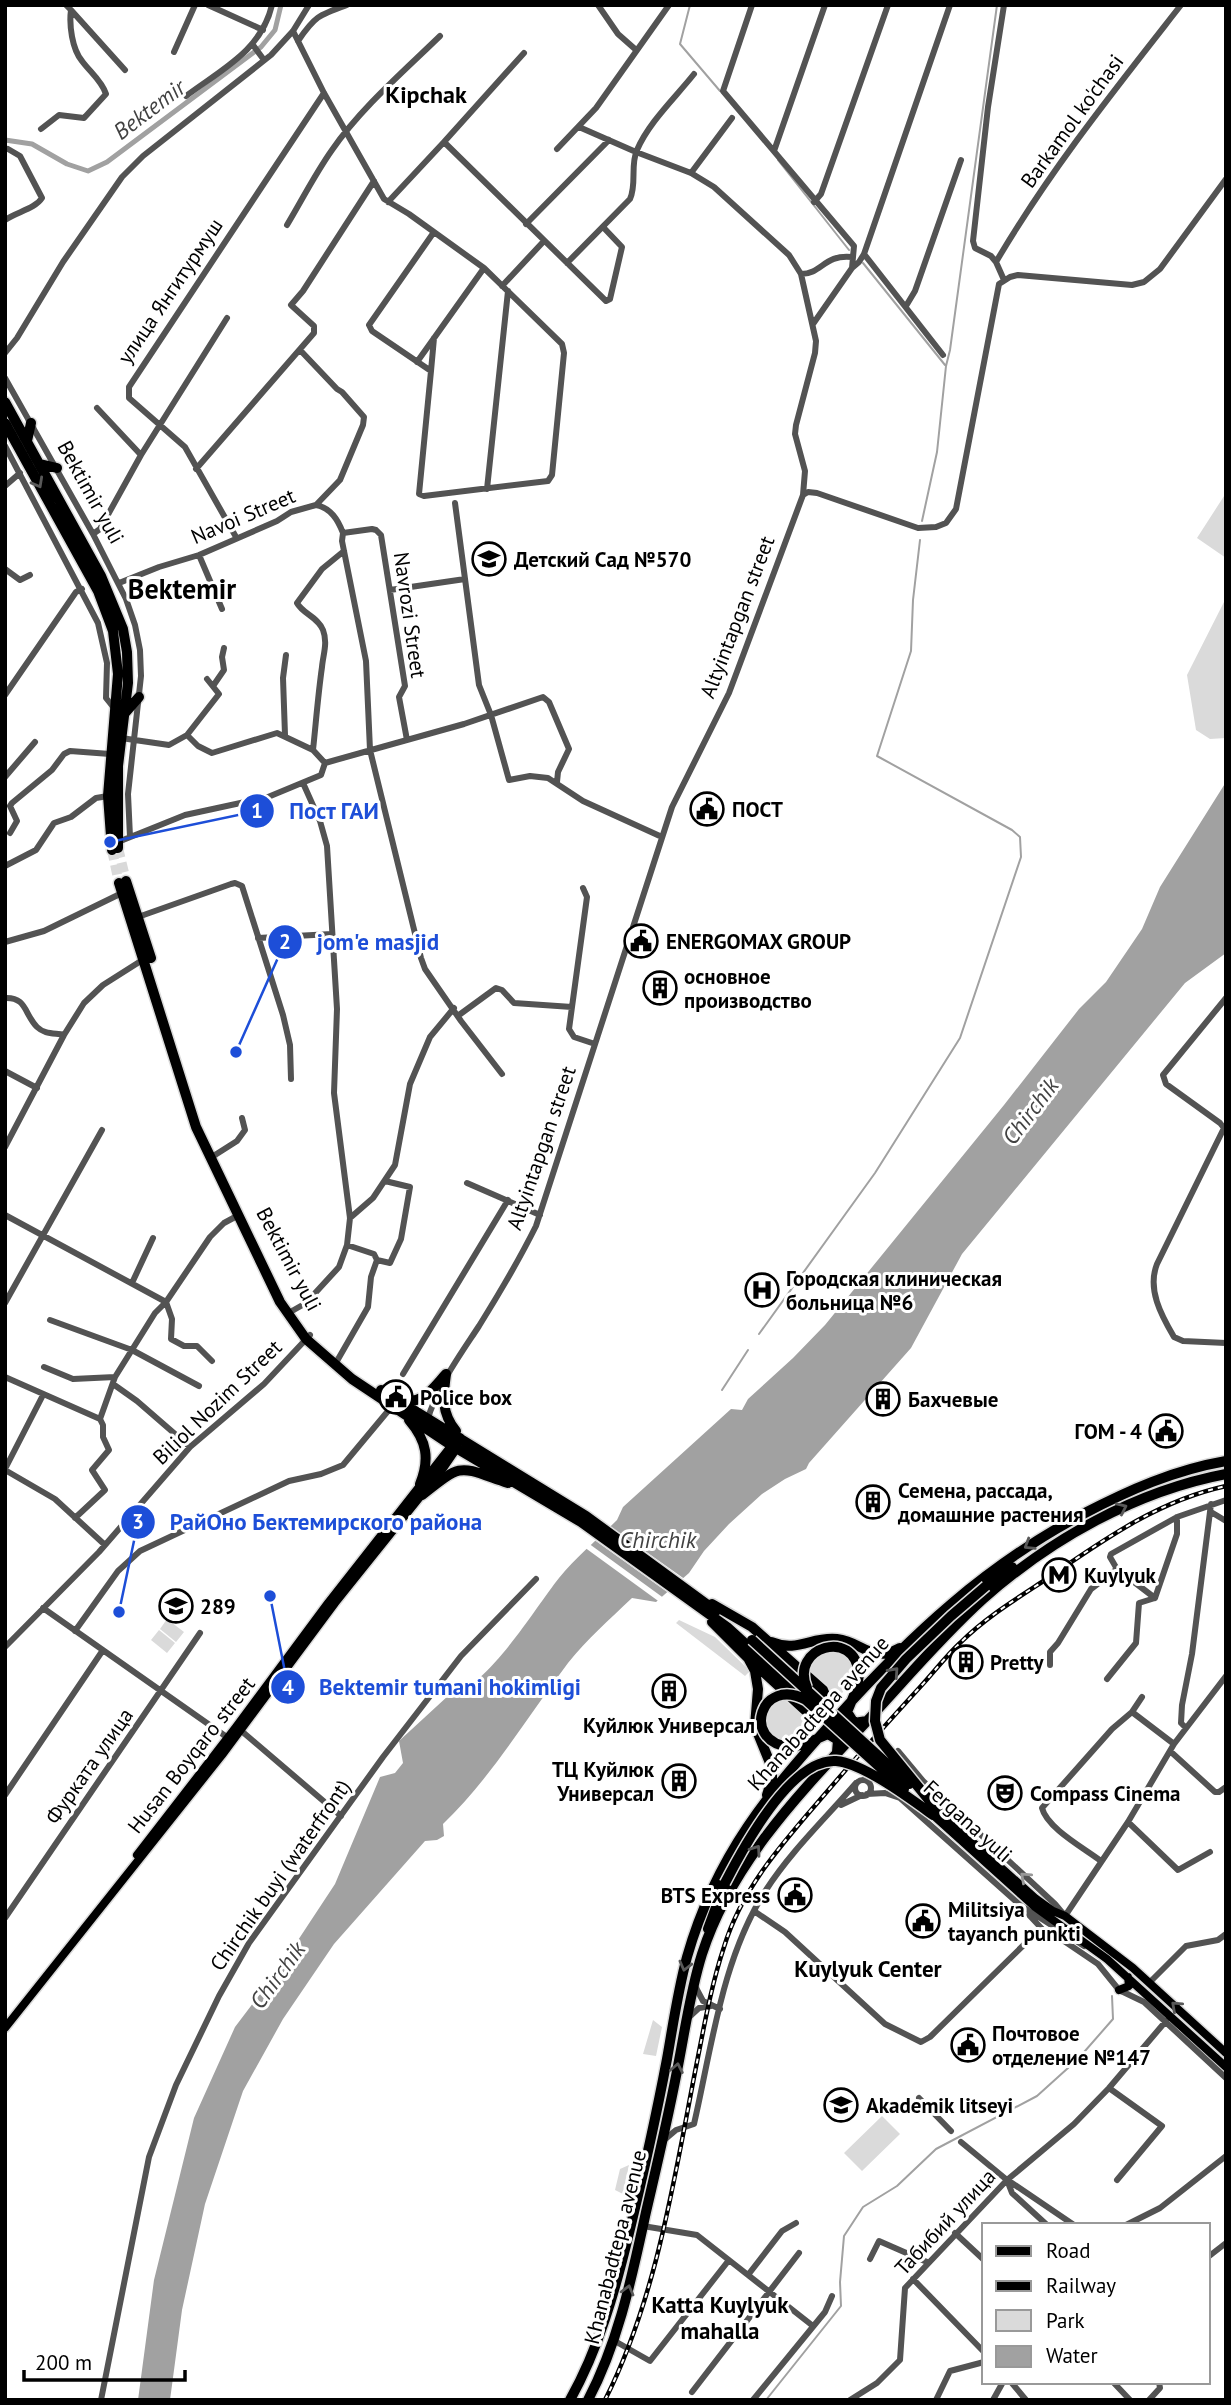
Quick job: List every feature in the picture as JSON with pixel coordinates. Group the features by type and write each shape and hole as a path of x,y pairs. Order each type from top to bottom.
{"highway":[{"name":"Bektimir yuli","path":"5,402 102,576 118,615 128,660 128,683 110,754 108,796 116,846"},
{"name":"Bektimir yuli","path":"5,423 89,574 108,616 118,661 121,738 116,846"},
{"path":"27,441 31,423"},
{"path":"40,464 57,468"},
{"path":"120,711 139,697"},
{"name":"Bektimir yuli","path":"122,886 138,917 190,1094 215,1155 263,1257 308,1337 397,1405"},
{"name":"Bektimir yuli","path":"122,886 196,1127 280,1302 308,1337 352,1379 427,1422 530,1491 583,1519"},
{"path":"421,1490 427,1462 426,1447 417,1429 397,1405 419,1401 446,1374"},
{"path":"446,1374 444,1410 456,1443"},
{"name":"Bektimir yuli","path":"456,1443 583,1519 691,1597"},
{"name":"Khanabadtepa avenue","path":"570,2400 602,2330 638,2195 682,1978 693,1938 717,1876 738,1838 762,1805 849,1704 909,1641 986,1574 1058,1528 1128,1491 1158,1479 1226,1461"},
{"path":"421,1490 450,1472 463,1469 530,1491"},
{"name":"Khanabadtepa avenue","path":"587,2400 615,2337 643,2226 695,1981 705,1946 736,1882 756,1850 791,1805 904,1680 982,1600 1019,1569 1062,1540 1137,1502 1183,1485 1226,1474"},
{"path":"936,1813 880,1740 874,1721 876,1701 881,1688 906,1659 986,1586 1014,1566 1062,1540"},
{"path":"691,1597 737,1616 764,1637 823,1690 826,1699 823,1706 813,1712 804,1710 748,1658 691,1597"},
{"name":"Fergana yuli","path":"691,1597 749,1643 936,1813"},
{"path":"764,1637 788,1647 838,1639 878,1654 894,1651 909,1641"},
{"path":"837,1753 839,1745 836,1737 828,1734 790,1747 775,1744 766,1737 761,1727 761,1714 768,1702 778,1696 793,1694 809,1697 804,1682 804,1670 810,1657 820,1649 835,1646 846,1650 856,1660 858,1688 847,1712 850,1720 859,1724 867,1721"},
{"path":"748,1658 758,1685 754,1726 773,1769 771,1783 762,1805"},
{"path":"705,1946 713,1911 725,1883 752,1836 784,1792 804,1771 822,1762 838,1761 854,1766 936,1813"},
{"path":"602,2330 615,2337"}],"main road":[{"name":"Husan Boyqaro street","path":"5,2020 239,1729 456,1443"},
{"name":"Husan Boyqaro street","path":"5,2028 230,1740"},
{"name":"Fergana yuli","path":"936,1813 1035,1899 1065,1916 1149,1983 1226,2053"},
{"name":"Fergana yuli","path":"936,1813 1035,1907 1107,1959 1226,2067"},
{"path":"1119,1990 1129,1986 1128,1977"}],"street":[{"path":"174,51 194,5"},
{"path":"208,5 263,30"},
{"path":"5,353 122,177 258,52 271,5"},
{"path":"186,96 293,30 309,5"},
{"path":"298,41 318,15 347,5"},
{"path":"598,5 618,34 635,49"},
{"path":"557,149 609,91 635,49 668,5"},
{"path":"752,5 723,91 814,202 854,246 865,252 943,355"},
{"path":"774,151 825,5"},
{"path":"814,202 821,194 888,5"},
{"path":"813,324 865,252 950,5"},
{"path":"1004,5 988,107 973,241 978,250 991,256 996,262 1004,280"},
{"name":"Barkamol ko'chasi","path":"996,262 1021,220 1095,115 1181,5"},
{"path":"69,8 125,70"},
{"path":"41,129 59,115 84,118 106,94 103,86 78,55 69,8"},
{"path":"293,30 324,93 382,196 484,268 564,348 552,475 548,481 424,496 419,494 434,337"},
{"path":"287,225 332,150 347,131 440,36"},
{"path":"388,202 524,54"},
{"path":"567,263 632,194 636,152 652,125 694,74"},
{"name":"улица Янгитурмуш","path":"236,537 186,447 129,398 130,384 324,93"},
{"path":"691,173 732,118"},
{"path":"579,127 691,173 714,187 789,255 801,274 816,341 795,434 805,471 803,495"},
{"path":"526,224 609,140"},
{"path":"444,142 603,299 610,299 622,247 603,227"},
{"path":"5,220 16,212 37,204 42,198 20,156 8,149"},
{"path":"905,306 915,291 961,160"},
{"path":"803,495 808,492 817,493 918,528 936,527 946,523 953,516 959,496 998,288 1004,280 1018,275 1132,285 1144,282 1160,269 1226,179"},
{"path":"197,469 314,334 316,328 292,305 374,181"},
{"path":"431,371 372,331 369,325 434,232"},
{"path":"487,489 505,288 544,241"},
{"path":"852,268 854,246"},
{"path":"801,274 812,273 839,256 852,257"},
{"path":"417,362 484,268"},
{"path":"93,534 100,529 141,455 227,318"},
{"name":"Navoi Street","path":"119,583 199,555 277,521 291,512 316,506 340,480 364,417 300,350"},
{"name":"Bektimir yuli","path":"5,378 119,583 138,639 141,676 128,794 130,837"},
{"path":"97,408 141,455"},
{"path":"5,446 99,623 107,663 106,698 120,711"},
{"path":"5,486 20,473"},
{"name":"Altyintapgan street","path":"427,1422 433,1401 446,1374 504,1283 540,1215 671,807 729,693 803,495"},
{"path":"455,503 479,685 491,715 509,780 540,776 557,782 583,801 662,837"},
{"path":"316,506 324,507 332,514 343,534 366,661 370,750 421,958 425,969 461,1021 502,1074"},
{"name":"Navrozi Street","path":"343,534 372,529 380,533 405,686 399,697 407,740"},
{"path":"313,750 326,649 325,633 317,620 297,603 322,569 344,551"},
{"path":"199,555 222,609"},
{"path":"5,569 20,580 30,575"},
{"path":"390,590 465,579"},
{"path":"5,695 76,592 82,589"},
{"path":"213,686 224,670 224,648"},
{"path":"285,735 283,678 286,655"},
{"path":"121,738 169,745 187,735 219,694 207,680"},
{"path":"325,763 546,698 569,749 558,772 557,782"},
{"path":"187,735 198,747 212,752 277,733 313,750 325,763"},
{"path":"5,777 35,742"},
{"path":"9,833 17,821 10,806 12,803 52,770 64,754 70,751 110,754"},
{"path":"116,846 130,837 185,815 268,797 321,775 325,763"},
{"path":"292,1311 306,1303 339,1267 347,1245 350,1218 335,1105 337,1009 331,888 324,833 303,783"},
{"path":"5,866 36,850 54,823 71,817 96,798 108,796"},
{"path":"138,917 235,883 244,889 283,1015 290,1045 291,1079"},
{"path":"5,942 44,931 122,886"},
{"path":"583,888 587,897 569,1024 570,1033 574,1037 595,1044"},
{"path":"258,938 332,934"},
{"path":"6,1145 78,1011 93,992 145,959"},
{"path":"459,1015 496,988 502,990 514,1003 572,1007"},
{"path":"5,999 14,998 23,1002 31,1019 45,1033 64,1035"},
{"path":"1226,998 1163,1076 1167,1085 1224,1128 1154,1271 1153,1288 1174,1337 1226,1343"},
{"path":"350,1218 373,1198 395,1164 410,1084 429,1037 454,1008"},
{"path":"5,1071 37,1088"},
{"path":"215,1155 242,1135 245,1130 242,1118"},
{"path":"5,1303 102,1130"},
{"path":"377,1260 390,1263 401,1239 410,1188 385,1181"},
{"path":"467,1182 540,1215"},
{"path":"403,1374 508,1200"},
{"path":"5,1215 166,1302 172,1319 171,1339 184,1346 197,1346 212,1361"},
{"path":"100,1419 114,1381 155,1313 166,1302 211,1237 224,1223 237,1216"},
{"path":"132,1283 153,1238"},
{"path":"337,1361 368,1307 371,1277 377,1260 374,1254 347,1245"},
{"path":"50,1320 132,1350 199,1386"},
{"name":"Biliol Nozim Street","path":"5,1647 105,1545 190,1447 264,1384 308,1337"},
{"path":"44,1367 73,1379 114,1381 190,1447"},
{"path":"5,1377 100,1419 103,1425 103,1437 109,1450 92,1470 105,1490 75,1518"},
{"path":"43,1395 5,1470 45,1493 105,1545"},
{"path":"75,1631 118,1571 140,1551 289,1481 321,1474 343,1465 397,1405"},
{"path":"1156,1598 1116,1569 1110,1558 1111,1554 1177,1517 1211,1508 1226,1500"},
{"path":"1211,1508 1226,1521"},
{"path":"1185,1727 1181,1723 1182,1705 1192,1654 1211,1508"},
{"path":"1156,1598 1177,1534 1177,1517"},
{"path":"1050,1665 1050,1652 1091,1589 1116,1569"},
{"name":"Chirchik buyi (waterfront)","path":"102,2400 149,2157 176,2085 214,2006 249,1943 447,1673 536,1580"},
{"path":"1107,1679 1136,1643 1139,1603 1156,1598"},
{"path":"43,1608 230,1740"},
{"name":"Фурката улица","path":"5,1918 200,1633"},
{"path":"5,1795 103,1650"},
{"path":"869,1782 898,1751 923,1781 1065,1916 1128,1822 1185,1727 1203,1708 1226,1676"},
{"path":"1101,1861 1055,1829 1042,1812 1042,1808 1112,1729 1132,1712 1142,1697"},
{"path":"1132,1712 1174,1744"},
{"path":"239,1729 341,1816"},
{"path":"1170,1751 1214,1792 1226,1787"},
{"path":"662,2142 676,2130 694,2124 716,2008 754,1911 779,1871 856,1783 862,1780 869,1782"},
{"path":"905,1802 905,1784 914,1780 923,1781"},
{"path":"865,1795 871,1787 869,1782"},
{"path":"856,1783 856,1791 865,1795"},
{"path":"836,1808 865,1795 885,1793 905,1802 1020,1905 1041,1928 1098,1964 1119,1990 1140,1999 1226,2078"},
{"path":"1128,1822 1178,1870 1210,1852"},
{"path":"1020,1905 1048,1925 1107,1959"},
{"path":"754,1911 785,1932 885,2024 921,2042 1041,1928"},
{"path":"1149,1983 1186,1946 1218,1940 1226,1934"},
{"path":"695,1981 699,1996 716,2008"},
{"path":"687,2019 699,2008 716,2008"},
{"name":"Табибий улица","path":"856,2398 877,2383 900,2360 905,2288 1007,2180 1074,2124 1109,2088 1166,2021"},
{"path":"1109,2088 1162,2126 1116,2180"},
{"path":"919,2098 951,2131"},
{"path":"961,2142 1007,2180 1071,2223"},
{"path":"1130,2223 1160,2208 1226,2157"},
{"path":"1007,2180 1013,2193 1045,2223"},
{"path":"748,2275 782,2231 796,2223"},
{"path":"643,2226 697,2235 813,2326"},
{"path":"955,2233 982,2258"},
{"path":"870,2259 879,2241 928,2262"},
{"path":"1210,2255 1226,2243"},
{"path":"692,2392 799,2253"},
{"path":"615,2337 650,2361 729,2260"},
{"path":"913,2279 982,2350"},
{"path":"753,2400 825,2312 832,2296"},
{"path":"936,2400 950,2371 982,2363"},
{"path":"993,2400 1002,2384"},
{"path":"1014,2384 1026,2400"},
{"path":"1114,2384 1130,2400"},
{"path":"1149,2400 1160,2388 1160,2384"}],"green space":[{"path":"1226,493 1226,558 1197,538"},
{"path":"1226,598 1226,738 1210,739 1196,730 1187,675"},
{"path":"167,1619 184,1632 176,1642 160,1629"},
{"path":"679,1620 715,1637 750,1671 745,1676 676,1623"},
{"path":"159,1630 175,1643 167,1653 151,1640"},
{"path":"834,1651 845,1655 854,1668 850,1682 833,1703 829,1689 808,1670 818,1656"},
{"path":"783,1699 806,1718 818,1719 803,1733 788,1741 774,1738 765,1718 772,1704"},
{"path":"653,2020 662,2027 656,2056 643,2054"},
{"path":"882,2116 900,2134 862,2171 844,2153"},
{"path":"629,2165 623,2194 615,2190 620,2169"}],"water":[{"name":"Chirchik","path":"1226,782 1226,953 1185,983 962,1254 911,1348 806,1469 762,1494 704,1551 689,1573 656,1602 632,1598 591,1637 568,1663 493,1767 443,1824 444,1836 425,1841 334,1944 283,2019 243,2091 205,2204 182,2310 170,2400 138,2400 154,2280 194,2118 235,2027 279,1969 335,1884 380,1777 395,1773 403,1763 399,1741 449,1695 464,1689 494,1663 566,1570 617,1520 623,1507 731,1409 742,1410 748,1399 825,1325 1079,1009 1106,982 1142,929 1160,887"}],"pier":[{"path":"607,1524 686,1580 670,1594 593,1539"},
{"path":"588,1543 665,1599 661,1603 584,1547"}],"waterway":[{"name":"Bektemir","path":"5,140 32,144 67,164 88,171 107,162 261,47 275,30 281,5"},
{"path":"690,5 680,44 720,91"},
{"path":"922,521 937,452 946,366 997,5"},
{"path":"778,160 849,250"},
{"path":"863,263 945,365"},
{"path":"759,1334 875,1173 960,1038 1021,857 1020,837 1012,830 877,756 911,651 913,600 920,540"},
{"path":"722,1390 748,1350"},
{"path":"766,2400 841,2306 844,2236 863,2207 897,2186 936,2149 1037,2096 1078,2059 1113,2019 1112,1996"}],"tunnel":[{"path":"118,848 126,881"},
{"path":"112,850 119,883"}],"railway":[{"path":"605,2400 638,2320 662,2237 719,1962 732,1924 755,1882 784,1843 853,1762 950,1653 980,1625 1131,1524 1177,1502 1226,1486"}],"place":[{"name":"Детский Сад №570","path":"489,559"},
{"name":"ПОСТ","path":"707,809"},
{"name":"Пост ГАИ","path":"110,842"},
{"name":"ENERGOMAX GROUP","path":"641,941"},
{"name":"основное производство","path":"660,988"},
{"name":"jom'e masjid","path":"236,1052"},
{"name":"Городская клиническая больница №6","path":"762,1290"},
{"name":"Police box","path":"396,1397"},
{"name":"Бахчевые","path":"883,1399"},
{"name":"ГОМ - 4","path":"1166,1431"},
{"name":"Семена, рассада, домашние растения","path":"873,1502"},
{"name":"Kuylyuk","path":"1059,1575"},
{"name":"Bektemir tumani hokimligi","path":"270,1596"},
{"name":"289","path":"176,1606"},
{"name":"РайОно Бектемирского района","path":"119,1612"},
{"name":"Pretty","path":"966,1662"},
{"name":"Куйлюк Универсал","path":"669,1691"},
{"name":"ТЦ Куйлюк Универсал","path":"679,1781"},
{"name":"Compass Cinema","path":"1005,1793"},
{"name":"BTS Express","path":"795,1895"},
{"name":"Militsiya tayanch punkti","path":"923,1921"},
{"name":"Почтовое отделение №147","path":"968,2045"},
{"name":"Akademik litseyi","path":"841,2105"}],"district":[{"name":"Kipchak","path":"426,94"},
{"name":"Bektemir","path":"182,588"},
{"name":"Kuylyuk Center","path":"868,1968"},
{"name":"Katta Kuylyuk mahalla","path":"720,2317"}]}
